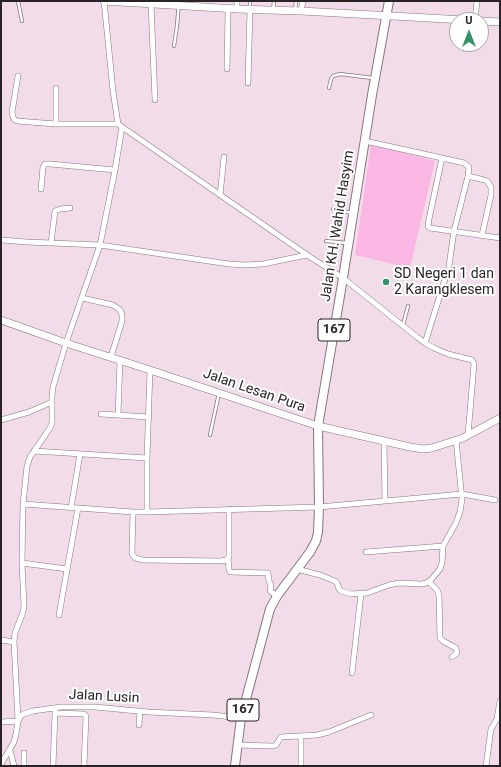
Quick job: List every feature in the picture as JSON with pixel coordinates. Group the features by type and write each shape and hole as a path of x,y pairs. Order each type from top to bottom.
{"main road":[{"name":"Jalan KH. Wahid Hasyim","path":"241,718 270,609 276,596 310,552 316,541 318,532 318,426 389,1"},
{"name":"167","path":"235,766 241,718"}],"street":[{"path":"1,764 16,738 18,721 14,642 15,633 24,606 22,563 23,504 28,460 52,425 53,387 66,343 100,245 115,170 120,126 113,91 104,1 151,4 179,3 228,9 298,11 449,19"},
{"path":"237,1 237,9"},
{"path":"298,11 303,1"},
{"path":"476,12 477,1"},
{"path":"151,4 155,100"},
{"path":"227,69 228,9"},
{"path":"248,83 250,10"},
{"path":"489,21 500,22"},
{"path":"18,76 12,112 14,120 56,124 120,126 307,255 343,278 425,343 448,354 472,360 468,435"},
{"path":"56,88 56,124"},
{"path":"365,141 467,164 469,167 468,176 454,231 449,266"},
{"path":"220,195 224,156"},
{"path":"442,158 428,226 432,229 500,238"},
{"path":"41,189 43,167 45,164 115,170"},
{"path":"468,176 487,181 492,190 482,236"},
{"path":"50,243 55,211 70,208"},
{"path":"1,240 100,245 244,265 263,264 307,255"},
{"path":"425,343 446,276"},
{"path":"82,298 113,305 119,308 121,312 122,321 111,357"},
{"name":"Jalan Lesan Pura","path":"1,320 318,426 410,447 423,449 432,448 463,438 500,418"},
{"path":"118,415 120,360"},
{"path":"147,512 150,370"},
{"path":"1,420 29,412 52,402"},
{"path":"101,414 149,417"},
{"path":"297,569 320,575 335,581 339,589 345,593 361,594 372,592 398,583 422,584 429,582 440,569 442,563 443,546 456,523 460,512 462,494 456,440"},
{"path":"384,441 385,501"},
{"path":"34,451 147,458"},
{"path":"71,508 80,454"},
{"path":"23,504 147,512 319,507 462,494 495,500"},
{"path":"59,615 78,508"},
{"path":"229,509 230,551 228,559 230,572 268,574 271,585 270,591 276,596"},
{"path":"133,512 132,554 135,558 143,560 228,559"},
{"path":"366,552 443,546"},
{"path":"22,563 67,569"},
{"path":"429,582 437,590 439,596 440,638 456,648 457,653 452,657"},
{"path":"352,673 361,594"},
{"path":"1,640 14,642"},
{"path":"486,766 491,729 498,719 500,701"},
{"name":"Jalan Lusin","path":"18,721 23,714 28,712 95,707 241,718"},
{"path":"53,766 55,711 84,714 86,716 84,766"},
{"path":"140,711 140,725"},
{"path":"237,745 274,746 281,737 317,735 329,732 371,715"},
{"path":"1,722 18,721"},
{"path":"301,736 301,766"},
{"path":"10,750 14,766"},
{"path":"24,753 24,766"}],"lane":[{"path":"18,1 22,21"},
{"path":"250,1 250,10"},
{"path":"274,1 274,11"},
{"path":"296,1 298,11"},
{"path":"174,46 179,3"},
{"path":"329,88 333,76 340,74 376,78"},
{"path":"333,210 353,214"},
{"path":"326,241 349,243"},
{"path":"402,326 408,306"},
{"path":"210,435 219,392"}],"shaded area":[{"path":"371,144 435,161 410,268 355,255"}],"place":[{"name":"SD Negeri 1 dan 2 Karangklesem","path":"386,282"}]}
